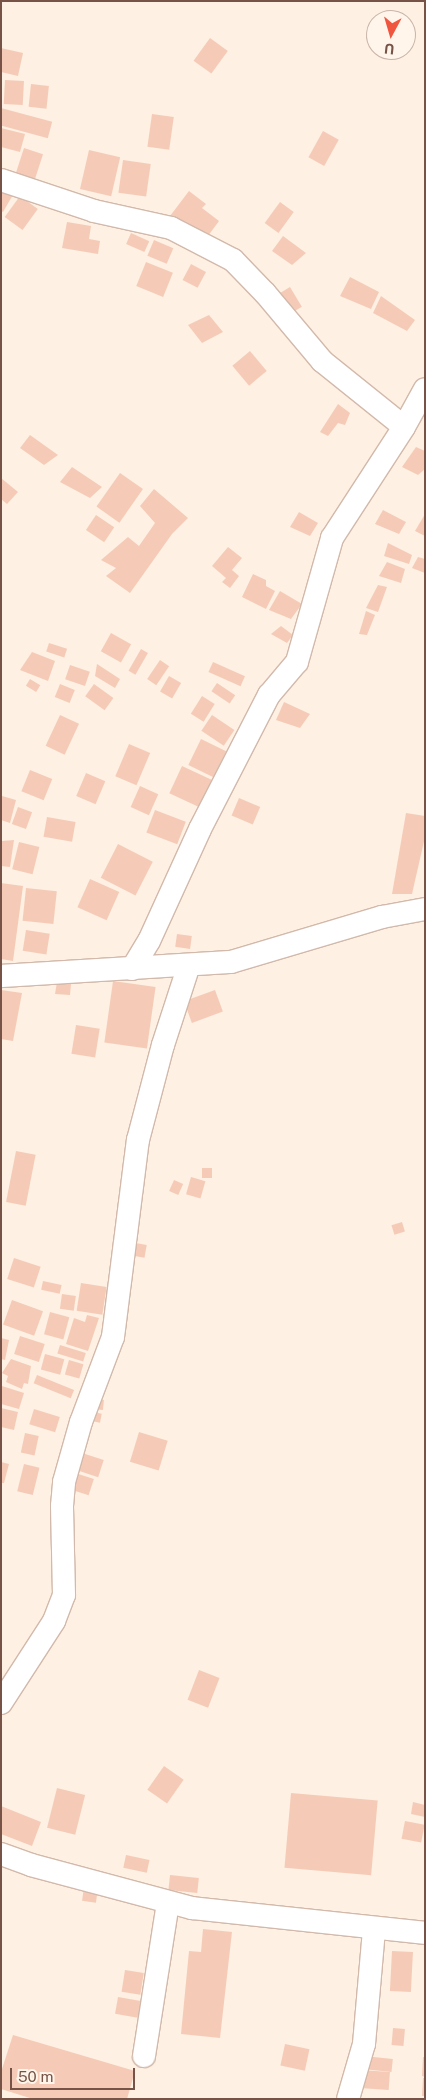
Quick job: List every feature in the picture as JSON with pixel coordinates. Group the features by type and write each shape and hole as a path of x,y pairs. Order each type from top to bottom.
{"street":[{"path":"1,180 94,211 171,228 233,260 265,293 322,362 404,427"},
{"path":"132,969 149,941 200,829 269,695 297,662 332,538 404,427 425,389"},
{"path":"1,976 230,962 382,917 425,909"},
{"path":"1,1703 54,1622 64,1595 64,1482 81,1422 113,1337 138,1140 163,1045 189,965"},
{"path":"1,1854 31,1866 168,1903 223,1913 425,1934"},
{"path":"144,2056 168,1903"},
{"path":"348,2099 364,2044 374,1929"}],"building":[{"path":"210,38 228,51 211,74 194,61"},
{"path":"1,48 23,53 18,76 1,72"},
{"path":"5,80 24,81 23,105 4,104"},
{"path":"31,84 49,86 46,109 29,107"},
{"path":"1,108 52,122 48,138 1,126"},
{"path":"152,114 174,117 169,150 147,147"},
{"path":"1,128 25,134 20,152 1,147"},
{"path":"323,131 339,140 324,166 308,157"},
{"path":"24,148 43,154 35,179 16,173"},
{"path":"89,150 120,157 111,196 80,189"},
{"path":"123,160 151,164 146,197 118,193"},
{"path":"1,186 14,193 3,212 1,211"},
{"path":"189,191 206,204 202,208 219,221 205,240 170,216"},
{"path":"20,196 38,209 23,230 5,217"},
{"path":"280,202 294,212 278,233 265,223"},
{"path":"67,222 91,226 89,239 100,241 98,254 62,248"},
{"path":"131,233 149,241 144,252 126,244"},
{"path":"283,236 306,253 292,265 272,251"},
{"path":"154,240 173,248 167,264 147,256"},
{"path":"146,262 173,273 163,297 136,286"},
{"path":"191,264 206,272 198,288 183,280"},
{"path":"350,277 379,292 371,309 340,296"},
{"path":"290,287 302,307 287,315 275,296"},
{"path":"381,296 415,320 407,331 373,313"},
{"path":"209,315 223,332 202,343 188,325"},
{"path":"250,351 267,371 249,386 232,366"},
{"path":"338,404 350,413 345,425 338,423 328,436 320,432"},
{"path":"30,435 58,455 44,465 20,448"},
{"path":"416,447 425,451 425,469 418,475 402,467"},
{"path":"72,467 102,487 90,498 60,482"},
{"path":"120,473 143,489 119,523 96,507"},
{"path":"1,478 18,492 7,504 1,499"},
{"path":"154,489 188,518 172,534 130,593 106,576 116,568 101,560 128,537 139,546 155,523 140,506"},
{"path":"383,510 406,522 399,534 375,524"},
{"path":"299,512 318,523 310,536 290,527"},
{"path":"425,514 425,536 415,531"},
{"path":"96,515 114,527 104,542 86,530"},
{"path":"388,543 412,555 409,564 384,556"},
{"path":"228,547 242,558 232,570 239,576 230,588 222,582 226,578 212,566"},
{"path":"418,557 425,559 425,573 412,568"},
{"path":"387,562 405,569 401,583 379,576"},
{"path":"253,574 266,580 266,586 275,591 266,609 242,597"},
{"path":"378,585 387,587 378,612 366,608"},
{"path":"280,591 302,604 291,619 269,610"},
{"path":"366,611 375,615 367,635 359,634"},
{"path":"281,626 293,635 287,643 271,634"},
{"path":"111,633 131,644 121,663 101,651"},
{"path":"49,643 67,649 64,657 46,652"},
{"path":"141,649 148,653 135,675 128,671"},
{"path":"32,652 55,661 48,681 20,670"},
{"path":"160,660 169,666 156,685 147,679"},
{"path":"213,662 245,676 240,686 209,672"},
{"path":"97,664 120,679 115,688 95,676"},
{"path":"70,665 90,672 85,686 65,679"},
{"path":"169,676 181,683 172,699 160,692"},
{"path":"30,679 40,685 36,692 26,686"},
{"path":"217,683 235,695 230,704 211,691"},
{"path":"60,684 75,690 70,703 55,697"},
{"path":"94,684 113,698 105,710 85,696"},
{"path":"202,696 215,704 204,722 191,714"},
{"path":"284,702 310,714 300,728 276,720"},
{"path":"60,715 79,724 65,755 46,746"},
{"path":"212,715 234,730 224,746 201,731"},
{"path":"201,739 226,751 213,777 188,765"},
{"path":"129,744 150,753 136,785 115,776"},
{"path":"182,766 214,781 201,808 169,793"},
{"path":"30,770 52,779 44,800 21,791"},
{"path":"86,773 105,781 96,804 76,796"},
{"path":"140,786 158,794 149,815 131,807"},
{"path":"2,796 16,800 10,823 1,820"},
{"path":"239,798 260,807 253,824 232,815"},
{"path":"18,807 32,812 26,829 12,824"},
{"path":"155,810 186,822 177,844 146,832"},
{"path":"406,813 425,816 425,837 412,894 392,894"},
{"path":"47,817 76,822 72,842 44,837"},
{"path":"14,840 10,867 1,866 2,841"},
{"path":"19,842 39,847 33,874 12,869"},
{"path":"118,844 153,862 135,896 101,878"},
{"path":"90,879 119,892 107,920 77,907"},
{"path":"1,883 23,886 13,961 1,959"},
{"path":"26,888 57,891 53,924 23,921"},
{"path":"26,930 50,934 46,954 23,951"},
{"path":"177,934 192,936 190,949 175,947"},
{"path":"113,981 156,987 147,1048 104,1042"},
{"path":"57,982 71,984 70,995 55,994"},
{"path":"1,990 22,993 13,1041 1,1039"},
{"path":"215,990 223,1012 192,1023 184,1001"},
{"path":"76,1025 100,1029 95,1057 71,1054"},
{"path":"16,1151 36,1155 26,1206 6,1202"},
{"path":"202,1168 212,1168 212,1178 202,1178"},
{"path":"191,1177 205,1181 200,1198 186,1194"},
{"path":"174,1180 183,1184 178,1195 169,1191"},
{"path":"402,1222 405,1232 394,1235 391,1225"},
{"path":"130,1242 147,1245 144,1258 128,1255"},
{"path":"14,1258 41,1267 34,1288 7,1279"},
{"path":"43,1281 62,1285 60,1294 41,1290"},
{"path":"81,1283 107,1287 102,1315 77,1311"},
{"path":"62,1294 76,1296 74,1311 60,1309"},
{"path":"12,1300 43,1311 34,1336 3,1324"},
{"path":"50,1312 69,1317 63,1339 44,1334"},
{"path":"87,1315 99,1318 88,1351 66,1344 74,1318 85,1322"},
{"path":"20,1336 45,1344 39,1362 14,1354"},
{"path":"1,1338 9,1340 5,1360 1,1359"},
{"path":"60,1345 86,1353 83,1362 57,1354"},
{"path":"45,1354 64,1359 60,1375 41,1369"},
{"path":"11,1359 31,1366 28,1384 24,1383 22,1389 6,1382 8,1376 2,1373"},
{"path":"69,1360 83,1364 79,1379 65,1374"},
{"path":"37,1375 74,1390 71,1398 34,1383"},
{"path":"2,1386 24,1393 19,1409 1,1404"},
{"path":"94,1399 104,1400 103,1410 93,1409"},
{"path":"1,1408 18,1412 14,1430 1,1427"},
{"path":"34,1409 60,1417 55,1432 29,1424"},
{"path":"87,1411 102,1414 100,1423 85,1420"},
{"path":"139,1432 168,1441 159,1470 130,1462"},
{"path":"25,1433 39,1436 35,1455 21,1453"},
{"path":"79,1452 104,1460 98,1477 73,1469"},
{"path":"1,1462 9,1464 4,1483 1,1483"},
{"path":"24,1464 40,1468 33,1495 17,1491"},
{"path":"72,1472 94,1479 89,1495 67,1488"},
{"path":"199,1670 220,1678 208,1708 188,1700"},
{"path":"164,1766 184,1780 167,1804 147,1790"},
{"path":"57,1788 85,1795 75,1835 47,1828"},
{"path":"291,1793 378,1801 371,1875 284,1868"},
{"path":"413,1802 425,1805 425,1817 411,1814"},
{"path":"1,1806 41,1822 32,1846 1,1834"},
{"path":"405,1821 425,1825 421,1842 402,1839"},
{"path":"126,1855 149,1860 147,1873 123,1868"},
{"path":"170,1875 199,1878 197,1893 168,1890"},
{"path":"84,1887 98,1889 96,1903 82,1901"},
{"path":"203,1929 232,1932 220,2038 181,2034 189,1951 201,1952"},
{"path":"392,1951 413,1952 411,1992 390,1991"},
{"path":"125,1970 144,1973 140,1995 122,1992"},
{"path":"118,1997 141,2001 138,2018 115,2014"},
{"path":"393,2028 405,2029 403,2046 392,2045"},
{"path":"13,2035 135,2071 127,2099 33,2099 1,2089 1,2072"},
{"path":"285,2044 309,2049 305,2071 280,2066"},
{"path":"364,2056 393,2059 391,2072 363,2069"},
{"path":"423,2057 425,2057 425,2077 422,2076"},
{"path":"361,2070 390,2072 389,2090 360,2088"},
{"path":"423,2078 425,2078 425,2096 422,2096"}]}
